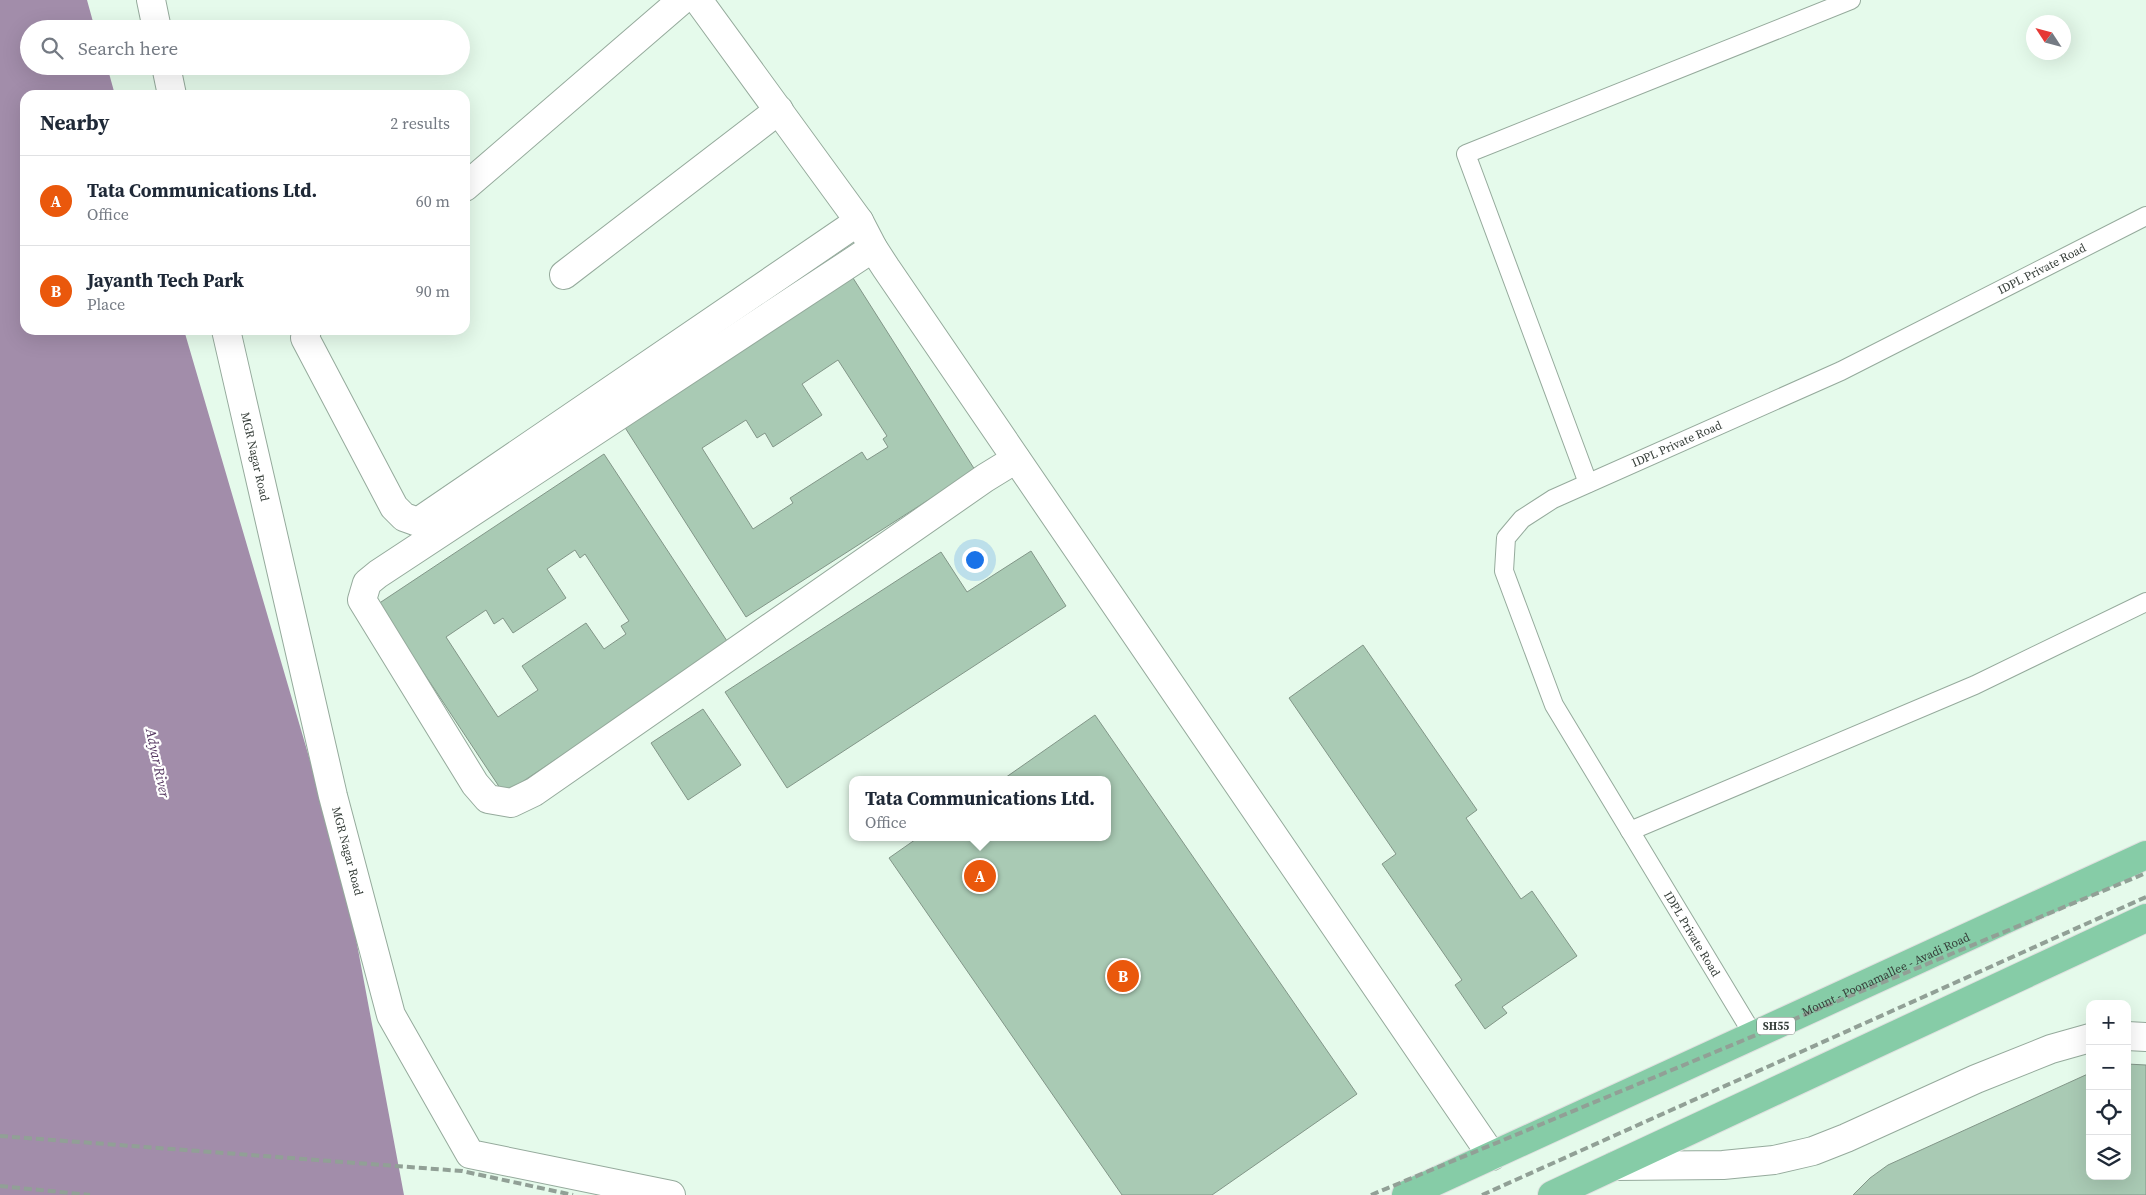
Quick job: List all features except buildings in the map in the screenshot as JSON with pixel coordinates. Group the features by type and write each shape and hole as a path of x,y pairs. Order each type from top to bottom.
{"main road":[{"name":"Mount - Poonamallee - Avadi Road","path":"1406,1195 2146,855"},
{"path":"1552,1195 2146,918"}],"street":[{"path":"151,0 155,20"},
{"path":"470,183 682,0"},
{"path":"698,0 859,221 872,248 1492,1156"},
{"path":"168,75 171,90"},
{"path":"564,275 779,110"},
{"path":"306,335 305,338 394,508 404,517 418,522 859,221"},
{"path":"872,248 386,568 367,583 362,600 474,784 488,799 511,803 534,792 969,489 1016,459"},
{"name":"MGR Nagar Road","path":"227,335 333,796 391,1015 470,1154 672,1195"},
{"path":"2131,1036 2146,1037"},
{"path":"1615,1166 1723,1166 1774,1160 1813,1151 1846,1138 1976,1078 2051,1049 2086,1039"}],"lane":[{"path":"1588,483 1466,154 1851,0"},
{"name":"IDPL Private Road","path":"1754,1036 1554,705 1504,571 1506,538 1522,519 1553,499 1841,371 2146,216"},
{"path":"1630,832 1975,685 2146,602"}],"water":[{"name":"Adyar River","path":"0,0 87,0 93,20 20,20 20,75 109,75 114,90 20,90 20,335 185,335 345,880 404,1195 0,1195"}],"railway":[{"path":"1371,1195 2146,873"},
{"path":"1482,1195 2146,897"},
{"path":"0,1136 462,1171 573,1195"},
{"path":"0,1186 90,1195"}],"place":[{"name":"Tata Communications Ltd.","path":"980,876"},
{"name":"Jayanth Tech Park","path":"1123,976"}]}
